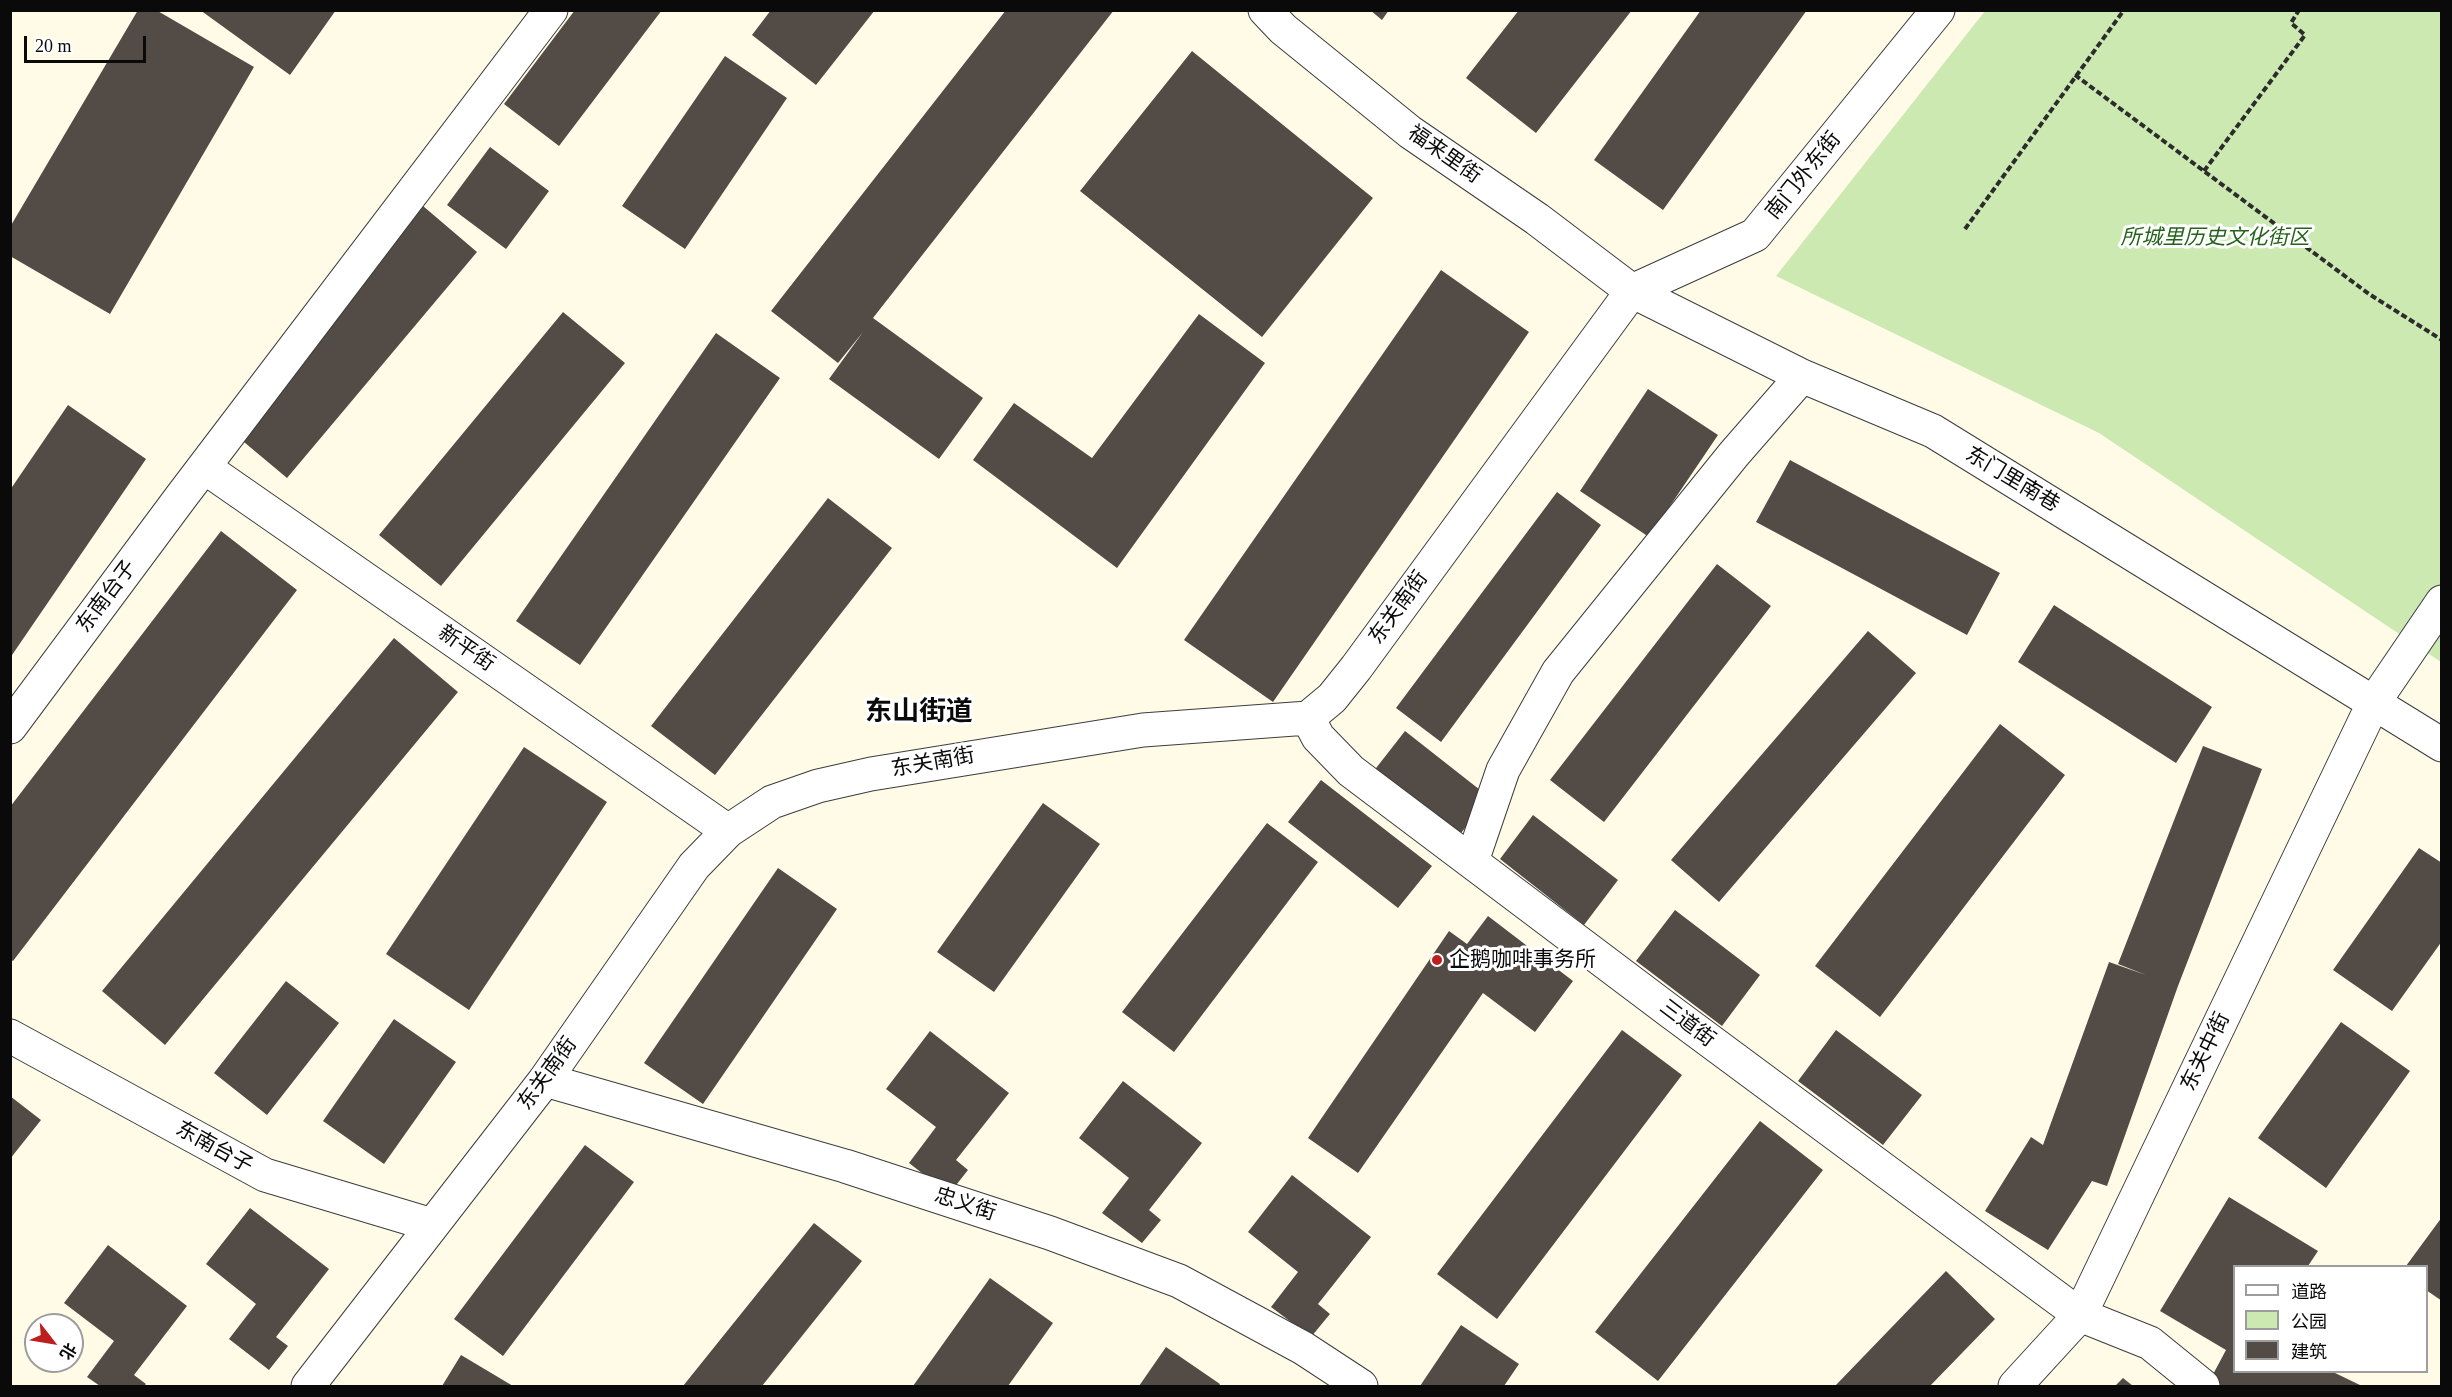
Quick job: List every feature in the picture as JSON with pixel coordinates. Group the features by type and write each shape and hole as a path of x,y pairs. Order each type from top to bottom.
{"street":[{"name":"东南台子","path":"10,727 551,10"},
{"name":"福来里街","path":"1264,10 1283,29 1410,132 1537,219 1632,291"},
{"name":"南门外东街","path":"1632,291 1755,236 1938,10"},
{"name":"东门里南巷","path":"1632,291 1802,376 1933,431 2442,746"},
{"name":"东关南街","path":"308,1386 545,1080 694,866 728,831 772,802 818,786 871,774 1143,730 1308,718 1332,698 1356,668 1632,291"},
{"path":"1472,861 1503,770 1558,672 1734,454 1802,376"},
{"name":"新平街","path":"204,467 728,831"},
{"name":"东关中街","path":"2015,1386 2080,1315 2374,702 2442,602"},
{"name":"三道街","path":"1308,718 1318,737 1351,771 2080,1315 2150,1343 2203,1386"},
{"name":"东南台子","path":"10,1036 265,1176 432,1225"},
{"name":"忠义街","path":"545,1080 845,1166 1050,1233 1168,1277 1303,1348 1361,1386"}],"path":[{"path":"1965,230 2124,10"},
{"path":"2204,171 2305,35 2291,23 2300,10"},
{"path":"2075,75 2369,294 2442,340"}],"green space":[{"name":"所城里历史文化街区","path":"1985,11 2441,11 2441,662 2099,433 1776,276"}],"building":[{"path":"138,10 156,10 254,67 110,314 10,256 10,227"},
{"path":"200,10 336,10 290,75"},
{"path":"575,10 662,10 559,146 504,104"},
{"path":"771,10 875,10 816,85 752,35"},
{"path":"1006,10 1114,10 873,318 983,398 939,459 829,379 863,332 838,363 771,311"},
{"path":"1370,10 1389,10 1382,20"},
{"path":"1519,10 1632,10 1536,133 1466,78"},
{"path":"1701,10 1807,10 1663,210 1594,160"},
{"path":"1192,51 1373,198 1262,337 1080,191"},
{"path":"725,56 787,98 685,249 622,206"},
{"path":"490,147 549,191 506,249 447,205"},
{"path":"423,206 477,252 287,478 232,432"},
{"path":"1441,270 1529,332 1273,702 1184,640"},
{"path":"563,312 625,363 441,586 379,535"},
{"path":"1199,314 1265,363 1117,568 973,460 1014,403 1092,458"},
{"path":"716,333 780,378 580,665 516,621"},
{"path":"1648,389 1718,435 1649,537 1580,491"},
{"path":"68,405 146,459 10,658 10,490"},
{"path":"1790,460 2000,573 1967,635 1756,522"},
{"path":"1557,492 1601,525 1441,742 1396,708"},
{"path":"828,498 892,548 715,775 651,726"},
{"path":"221,531 297,590 13,961 10,959 10,807"},
{"path":"1717,564 1771,606 1604,822 1550,780"},
{"path":"2054,605 2212,707 2176,763 2018,662"},
{"path":"1868,631 1916,673 1719,902 1671,860"},
{"path":"394,638 458,692 165,1045 102,991"},
{"path":"2000,724 2065,775 1880,1017 1815,966"},
{"path":"1405,731 1489,797 1458,837 1373,772"},
{"path":"2203,746 2262,769 2178,986 2107,1186 2092,1181 2048,1250 1985,1211 2031,1137 2043,1145 2109,962 2146,975 2118,964"},
{"path":"524,747 607,802 469,1010 386,954"},
{"path":"1321,780 1432,866 1398,908 1288,822"},
{"path":"1043,803 1100,844 994,992 937,952"},
{"path":"1533,815 1618,880 1584,925 1500,859"},
{"path":"1267,823 1318,862 1174,1052 1122,1012"},
{"path":"2419,848 2442,863 2442,941 2392,1011 2333,970"},
{"path":"778,868 837,909 703,1104 644,1063"},
{"path":"1675,910 1760,975 1722,1026 1636,961"},
{"path":"1488,916 1573,981 1535,1032 1483,993 1358,1173 1308,1138 1449,931 1467,944"},
{"path":"286,981 339,1023 267,1115 214,1073"},
{"path":"394,1019 456,1062 384,1164 323,1121"},
{"path":"2341,1022 2410,1071 2326,1188 2258,1138"},
{"path":"1622,1030 1682,1075 1497,1319 1437,1274"},
{"path":"1836,1030 1922,1095 1883,1145 1798,1081"},
{"path":"930,1031 1009,1093 956,1160 968,1170 949,1194 909,1163 936,1127 886,1089"},
{"path":"1123,1081 1202,1143 1149,1210 1161,1220 1142,1243 1102,1213 1129,1178 1079,1138"},
{"path":"10,1096 41,1120 10,1159"},
{"path":"1760,1121 1823,1170 1658,1381 1595,1332"},
{"path":"585,1145 634,1182 503,1356 454,1319"},
{"path":"1292,1175 1371,1237 1318,1304 1330,1314 1311,1337 1271,1307 1298,1272 1248,1232"},
{"path":"2229,1197 2318,1251 2309,1265 2233,1265 2233,1373 2335,1373 2362,1386 2222,1386 2210,1380 2226,1350 2160,1311"},
{"path":"250,1208 329,1269 276,1337 288,1346 269,1370 229,1339 256,1304 206,1264"},
{"path":"2442,1217 2442,1301 2428,1291 2428,1265 2407,1265"},
{"path":"814,1223 862,1261 762,1386 683,1386"},
{"path":"108,1245 187,1306 134,1375 146,1384 144,1386 100,1386 87,1377 114,1341 84,1318 84,1313 77,1313 64,1303"},
{"path":"1946,1271 1995,1319 1930,1386 1835,1386"},
{"path":"990,1278 1053,1323 1008,1386 913,1386"},
{"path":"1461,1325 1519,1364 1504,1386 1420,1386"},
{"path":"1166,1347 1220,1384 1219,1386 1139,1386"},
{"path":"461,1355 513,1386 442,1386"},
{"path":"2123,1378 2133,1386 2115,1386"}],"place":[{"name":"企鹅咖啡事务所","path":"1437,960"}],"district":[{"name":"东山街道","path":"919,713"}]}
